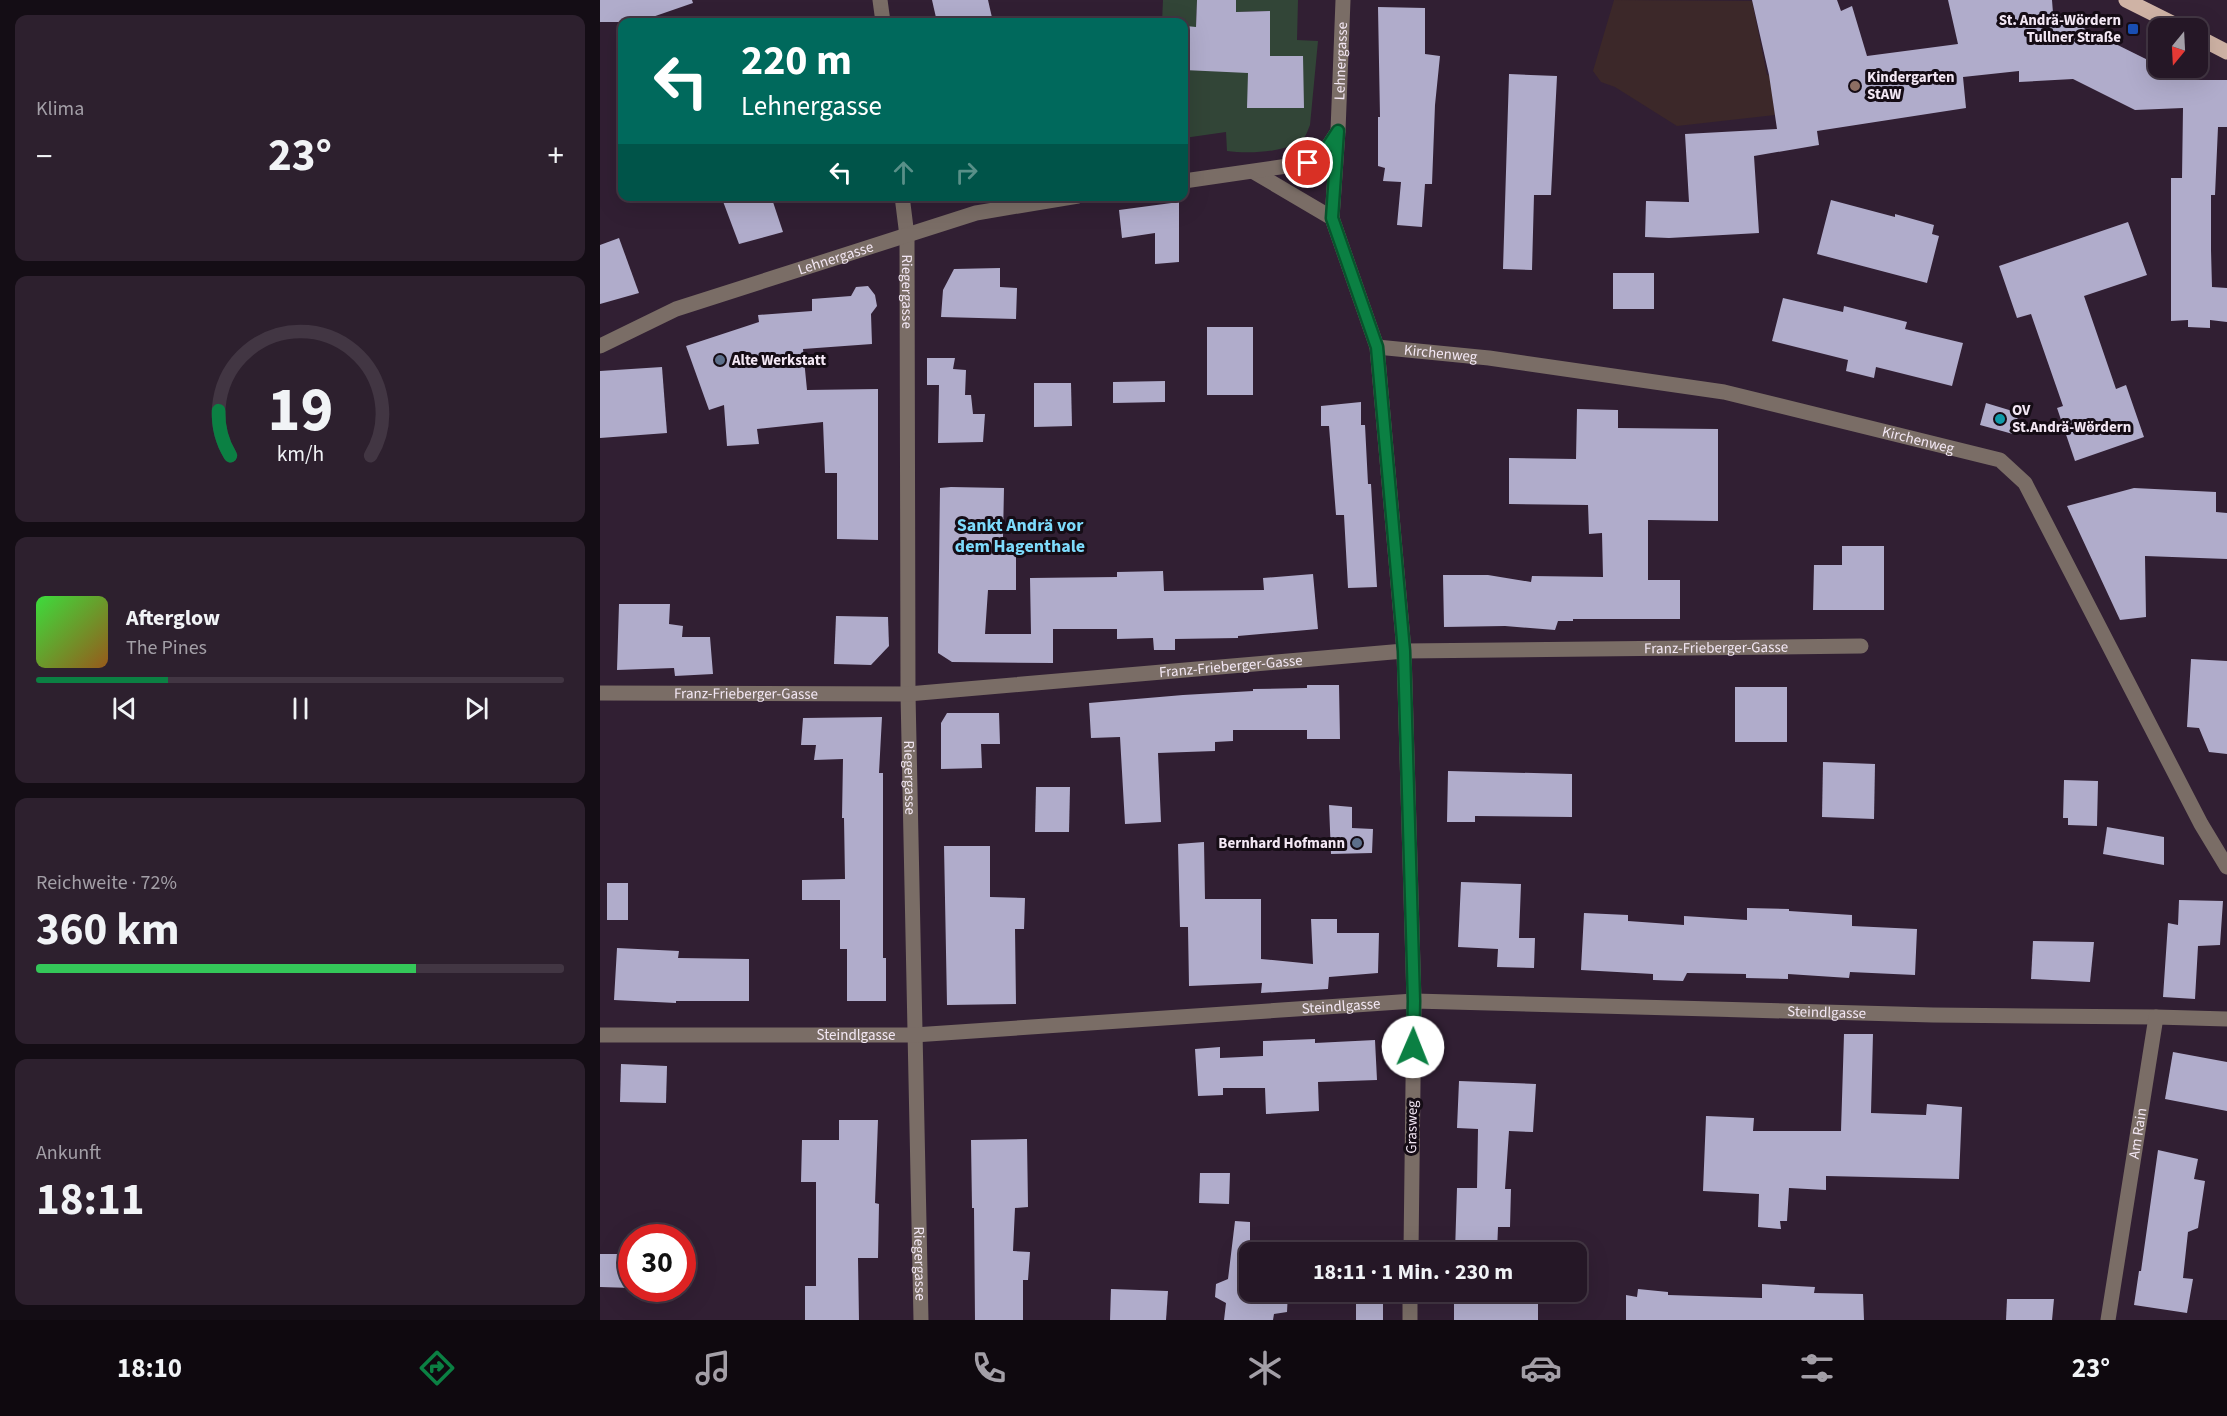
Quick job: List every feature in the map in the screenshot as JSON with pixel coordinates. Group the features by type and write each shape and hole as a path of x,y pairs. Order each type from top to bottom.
{"main road":[{"path":"2126,0 2162,18"},
{"path":"2208,42 2227,52"}],"street":[{"path":"880,0 882,18"},
{"name":"Lehnergasse","path":"1338,131 1343,0"},
{"path":"1188,180 1308,163 1325,151 1338,131"},
{"name":"Grasweg","path":"1338,131 1332,218 1377,347 1404,651 1414,1001 1411,1242"},
{"path":"1254,172 1332,218"},
{"name":"Riegergasse","path":"903,201 907,236 908,694 921,1320"},
{"name":"Lehnergasse","path":"600,346 676,309 976,213 1048,201"},
{"name":"Kirchenweg","path":"1377,347 1489,358 1724,392 2000,460 2025,483 2201,824 2227,867"},
{"name":"Franz-Frieberger-Gasse","path":"600,693 908,694 1404,651 1861,646"},
{"name":"Steindlgasse","path":"600,1035 914,1035 1414,1001 1933,1015 2156,1017"},
{"path":"2156,1017 2227,1019"},
{"name":"Am Rain","path":"2109,1320 2156,1017"},
{"path":"1410,1302 1410,1320"}],"shaded area":[{"path":"1614,0 1752,1 1767,75 1788,72 1773,100 1775,115 1677,126 1615,87 1601,82 1593,71"}],"green space":[{"path":"1163,0 1197,0 1196,27 1188,27 1188,18 1162,18"},
{"path":"1236,0 1298,0 1297,40 1318,41 1310,125 1306,135 1288,147 1246,152 1227,151 1226,132 1188,137 1188,69 1249,54 1248,108 1303,108 1303,57 1270,56 1270,11 1236,12"}],"building":[{"path":"600,0 692,0 693,3 650,18 618,18 618,22 600,22"},
{"path":"932,0 988,0 992,18 936,18"},
{"path":"1197,0 1236,0 1236,12 1270,11 1270,56 1303,56 1304,108 1247,108 1248,73 1188,70 1188,26 1196,27"},
{"path":"1752,0 1837,0 1841,11 1852,6 1867,56 1958,44 1948,0 2052,0 2053,13 2148,60 2148,78 2227,80 2227,127 2218,127 2215,195 2211,195 2211,250 2212,287 2227,288 2227,322 2210,320 2210,328 2188,327 2188,320 2171,321 2171,178 2182,178 2183,108 2135,110 2073,79 2019,82 2019,71 1963,77 1966,108 1817,131 1819,145 1754,156 1759,233 1669,238 1645,237 1646,201 1689,202 1685,134 1777,129 1769,75"},
{"path":"1378,7 1425,8 1425,54 1440,56 1435,105 1432,184 1425,184 1422,227 1397,225 1401,182 1383,181 1385,168 1378,166 1378,117 1380,117"},
{"path":"1509,74 1557,76 1551,195 1534,195 1532,270 1503,269"},
{"path":"1831,200 1934,225 1932,234 1939,236 1927,283 1817,254"},
{"path":"723,201 773,201 783,232 739,244"},
{"path":"1179,202 1179,262 1155,264 1155,233 1122,238 1119,210"},
{"path":"2128,222 2147,275 2084,296 2116,389 2126,385 2144,437 2075,461 2057,408 2063,406 2031,314 2017,318 1999,266"},
{"path":"619,238 639,293 600,304 600,245"},
{"path":"1000,268 1000,287 1017,288 1016,319 941,317 943,290 954,269"},
{"path":"1613,273 1654,273 1654,309 1613,309"},
{"path":"868,286 875,295 877,306 871,314 872,344 803,349 807,390 878,389 878,540 837,539 837,473 825,473 823,422 757,429 759,444 727,446 724,405 709,410 686,346 759,322 758,315 812,311 812,299 851,296 856,287"},
{"path":"1783,298 1843,312 1844,306 1907,322 1905,329 1963,343 1952,386 1876,367 1874,378 1846,371 1848,360 1772,341"},
{"path":"1207,327 1253,327 1253,395 1207,395"},
{"path":"927,358 955,358 953,369 966,370 965,395 971,395 973,414 985,414 983,442 938,443 939,385 927,385"},
{"path":"662,367 667,433 600,438 600,371"},
{"path":"1165,381 1165,402 1113,403 1113,382"},
{"path":"1034,383 1071,383 1072,426 1034,427"},
{"path":"1361,402 1361,425 1365,425 1368,484 1371,484 1377,587 1348,588 1344,515 1336,515 1329,426 1321,426 1321,406"},
{"name":"OV St.Andrä-Wördern","path":"1986,403 2019,413 2013,434 1980,425"},
{"path":"1577,409 1618,410 1618,428 1718,429 1718,521 1648,520 1648,580 1680,580 1680,619 1573,619 1573,621 1558,621 1555,630 1505,626 1444,627 1443,575 1488,575 1531,582 1532,576 1603,577 1602,533 1589,534 1588,505 1509,504 1509,458 1576,459"},
{"path":"940,488 1004,488 1003,537 1016,553 1016,590 988,590 985,634 1031,634 1030,578 1117,577 1117,572 1163,571 1164,591 1264,590 1263,578 1313,574 1318,629 1238,636 1238,638 1175,639 1175,650 1154,650 1153,638 1117,639 1117,629 1053,629 1053,663 952,662 938,653"},
{"path":"2134,488 2216,492 2216,512 2227,513 2227,559 2145,556 2146,617 2120,620 2067,506"},
{"path":"1842,546 1884,546 1884,610 1813,610 1814,565 1842,565"},
{"path":"619,604 670,604 669,624 683,626 682,637 710,637 713,674 675,676 674,668 617,670"},
{"path":"836,616 888,617 889,646 871,665 834,664"},
{"path":"2191,659 2227,661 2227,754 2209,752 2199,728 2187,727"},
{"path":"1307,685 1339,685 1340,739 1307,739 1307,730 1233,730 1233,741 1215,742 1215,751 1158,753 1161,822 1125,824 1120,737 1091,738 1089,703 1253,691 1253,689 1307,688"},
{"path":"1735,687 1787,687 1787,742 1735,742"},
{"path":"947,713 999,713 1000,744 981,744 982,768 941,769 941,723"},
{"path":"882,717 879,773 883,773 883,958 886,958 886,1001 847,1001 847,949 840,949 840,900 802,900 802,880 845,879 844,818 842,818 843,759 814,760 816,745 801,745 803,718"},
{"path":"1823,762 1875,764 1874,819 1822,817"},
{"path":"1448,771 1572,774 1572,817 1475,816 1475,822 1447,822"},
{"path":"2064,780 2098,781 2097,826 2068,825 2068,818 2063,818"},
{"path":"1036,787 1070,787 1069,832 1035,832"},
{"path":"1329,805 1352,807 1352,828 1373,829 1372,853 1331,854"},
{"path":"2107,827 2164,837 2164,865 2103,854"},
{"path":"1204,842 1205,899 1261,899 1261,959 1313,964 1311,919 1337,919 1337,933 1379,933 1378,973 1329,977 1328,989 1261,993 1262,983 1189,986 1188,927 1180,927 1178,844"},
{"path":"944,846 990,846 990,897 1025,898 1024,929 1015,929 1016,1004 947,1005"},
{"path":"1461,882 1521,884 1519,938 1535,938 1534,968 1497,967 1498,949 1458,947"},
{"path":"607,883 628,883 628,920 607,920"},
{"path":"2179,900 2223,901 2220,945 2198,946 2195,999 2163,997 2168,923 2178,925"},
{"path":"1747,908 1852,915 1852,926 1917,929 1915,975 1850,972 1849,978 1788,974 1788,979 1746,978 1746,974 1687,973 1683,981 1653,980 1653,974 1581,970 1584,913 1628,915 1628,921 1684,925 1684,916 1747,920"},
{"path":"2033,941 2094,942 2090,982 2031,979"},
{"path":"617,948 679,951 678,958 749,959 749,1001 676,1001 676,1003 614,1000"},
{"path":"1844,1034 1873,1034 1871,1113 1926,1115 1927,1104 1962,1107 1959,1179 1826,1176 1826,1190 1789,1188 1787,1221 1780,1221 1781,1229 1758,1227 1759,1194 1703,1191 1706,1116 1754,1118 1753,1131 1841,1131"},
{"path":"1315,1039 1315,1043 1375,1040 1377,1080 1318,1082 1319,1111 1266,1114 1265,1088 1223,1088 1223,1095 1198,1096 1195,1049 1220,1047 1220,1058 1263,1056 1263,1041"},
{"path":"2173,1052 2227,1062 2227,1111 2165,1099"},
{"path":"621,1064 667,1066 666,1103 620,1102"},
{"path":"1459,1081 1536,1084 1533,1132 1509,1131 1505,1189 1511,1189 1510,1227 1498,1227 1497,1242 1455,1242 1457,1188 1477,1188 1478,1129 1457,1128"},
{"path":"839,1120 878,1120 875,1203 879,1204 878,1258 858,1258 859,1320 805,1320 805,1286 816,1286 816,1182 801,1182 802,1140 839,1140"},
{"path":"1027,1139 1028,1207 1015,1208 1013,1251 1030,1252 1028,1280 1023,1280 1023,1320 975,1320 971,1140"},
{"path":"2158,1150 2198,1159 2194,1179 2205,1181 2198,1228 2188,1232 2183,1278 2193,1279 2187,1313 2134,1305"},
{"path":"1200,1173 1230,1173 1229,1204 1199,1203"},
{"path":"1235,1221 1250,1222 1250,1242 1239,1242 1239,1302 1288,1302 1287,1312 1274,1314 1273,1320 1224,1320 1226,1303 1215,1297 1216,1284 1228,1279"},
{"path":"600,1254 618,1254 618,1288 600,1287"},
{"path":"1762,1284 1815,1287 1814,1293 1863,1294 1864,1320 1626,1320 1626,1295 1637,1297 1638,1289 1668,1292 1668,1295 1762,1298"},
{"path":"1111,1289 1168,1291 1166,1320 1110,1320"},
{"path":"2007,1299 2054,1299 2052,1320 2006,1320"},
{"path":"1356,1302 1383,1302 1383,1320 1356,1320"},
{"path":"1454,1302 1538,1302 1538,1320 1454,1320"}],"place":[{"name":"St. Andrä-Wördern Tullner Straße","path":"2133,29"},
{"name":"Kindergarten StAW","path":"1855,86"},
{"name":"Alte Werkstatt","path":"720,360"},
{"name":"OV St.Andrä-Wördern","path":"2000,419"},
{"name":"Bernhard Hofmann","path":"1357,843"}],"district":[{"name":"Sankt Andrä vor dem Hagenthale","path":"1020,535"}],"route":[{"path":"1308,163 1325,151 1338,131 1332,218 1377,347 1404,651 1414,1001 1413,1047"}]}
